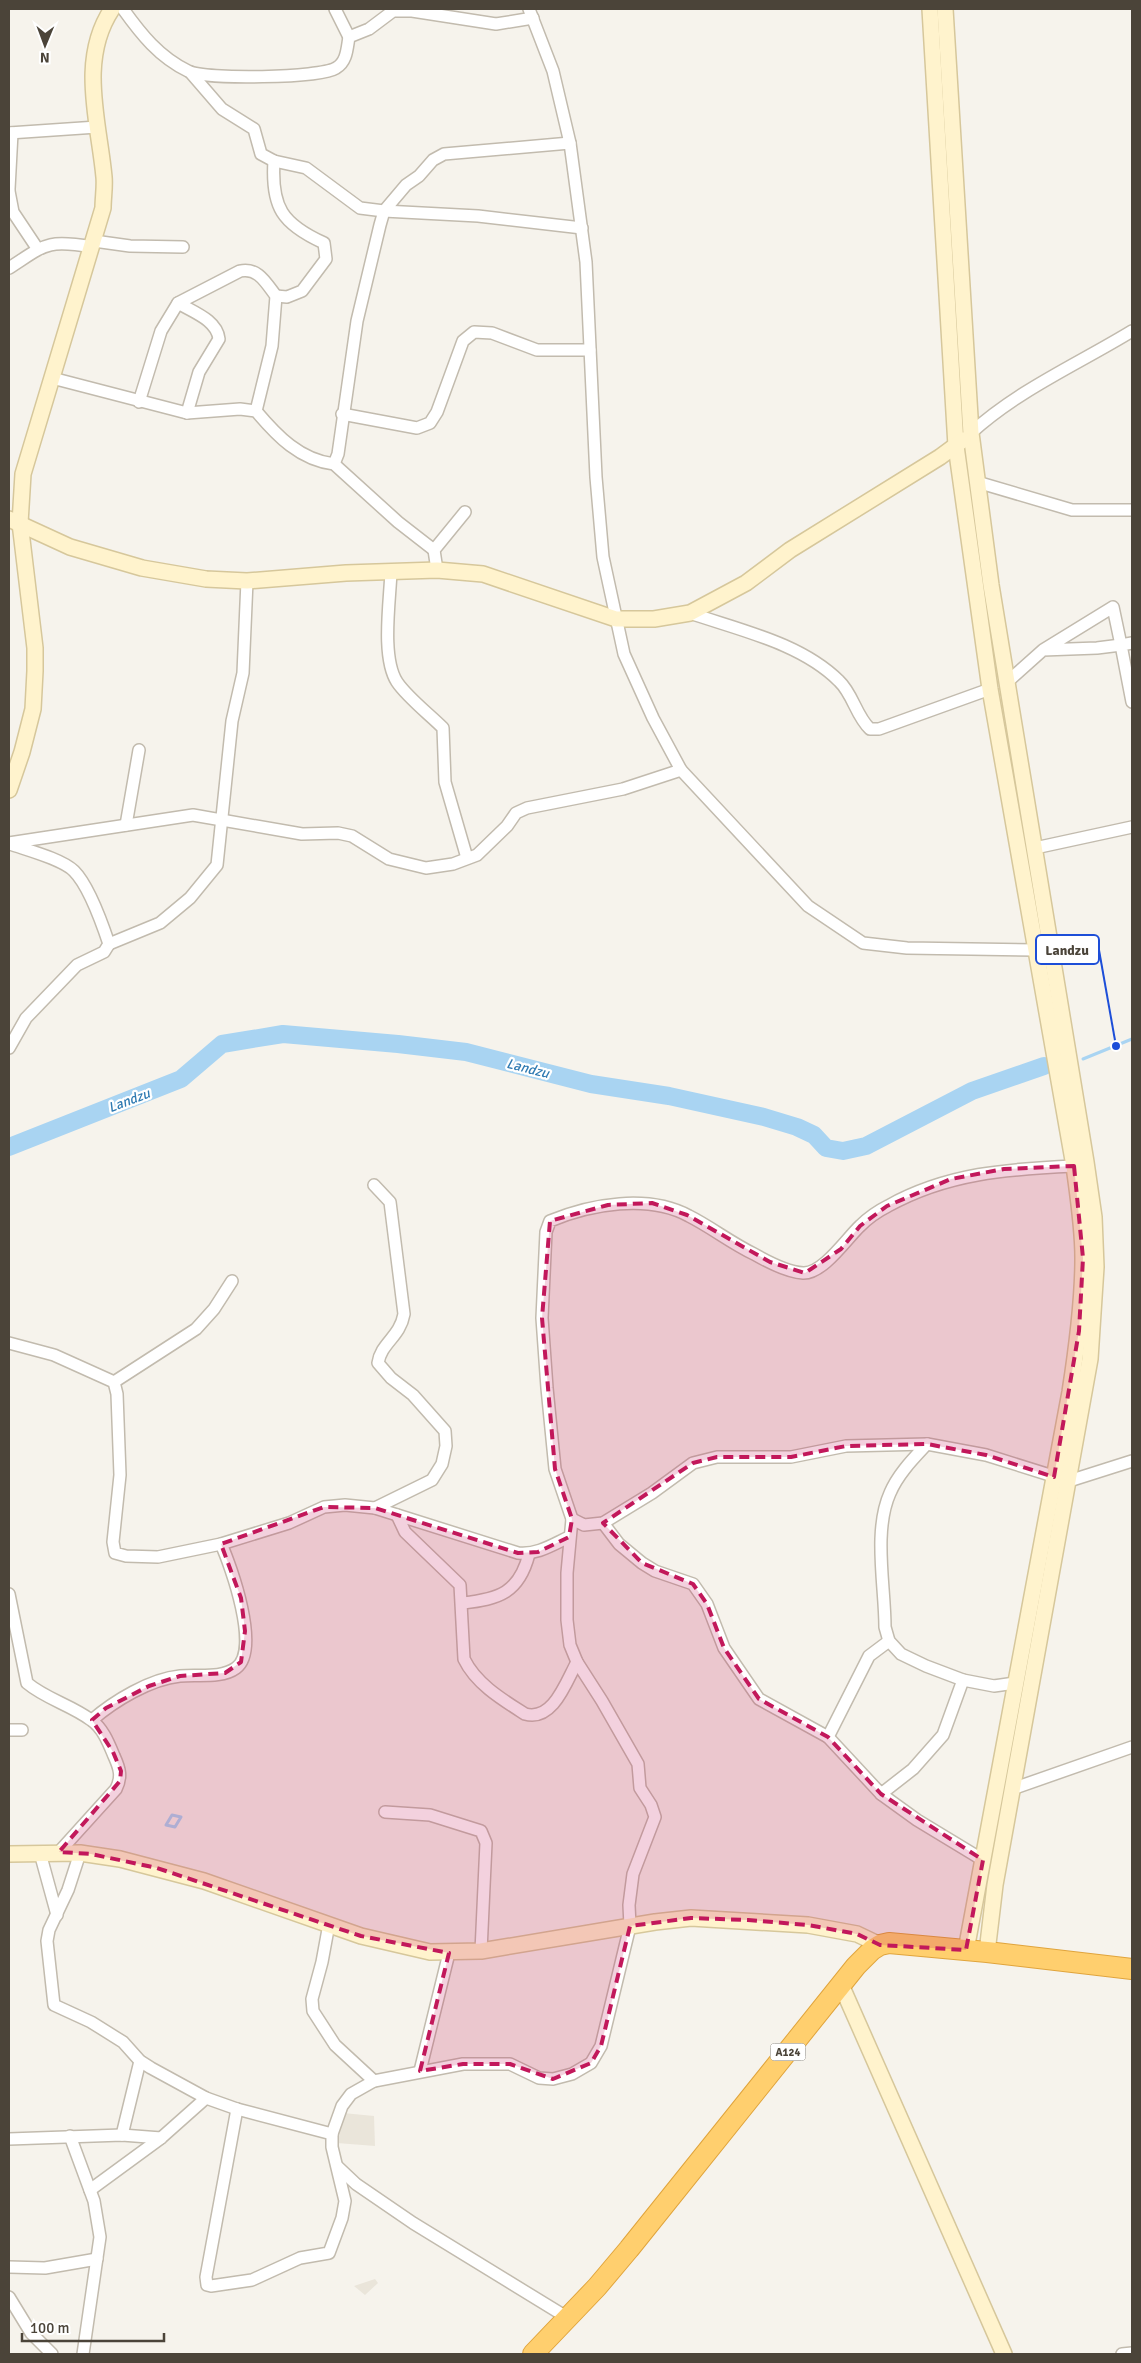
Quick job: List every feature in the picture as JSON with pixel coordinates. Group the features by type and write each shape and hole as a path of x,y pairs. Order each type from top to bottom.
{"highway":[{"path":"880,1945 889,1943 987,1952 1132,1969"},
{"name":"A124","path":"533,2354 568,2318 629,2249 842,1987 856,1966 880,1945"}],"street":[{"path":"9,790 22,752 33,709 35,671 35,648 14,521 23,474 38,417 52,378 103,208 105,180 92,88 97,42 112,9"},
{"path":"123,9 147,42 190,72 222,109 254,129 261,154 274,162 306,168 360,208 478,216 582,228"},
{"path":"190,72 258,77 328,71 337,68 346,58 349,37 335,9"},
{"path":"930,9 956,446 990,689 1074,1166 1083,1258 1080,1332 1061,1479 995,1885 987,1952"},
{"path":"945,9 971,434 1006,683 1035,848 1094,1217 1096,1267 1095,1310 1090,1359 1015,1684 966,1950"},
{"path":"349,37 369,29 393,11 412,11 496,24 531,13 553,71 570,143 582,228 586,262 596,477 602,548 616,619 624,654 653,718 681,770 808,906 863,943 907,948 1036,950"},
{"path":"37,248 13,212 9,190 10,133 96,127"},
{"path":"334,464 338,454 342,414 357,321 384,211 406,185 419,176 433,160 444,154 570,143"},
{"path":"274,162 272,187 276,202 288,220 308,236 324,243 327,250 326,259 302,291 287,297 276,296"},
{"path":"9,268 37,248 69,243 184,247"},
{"path":"139,402 161,331 178,303 240,271 247,270 256,272 276,296 272,346 256,411"},
{"path":"178,303 216,328 219,340 199,372 187,414"},
{"path":"14,521 70,547 142,568 206,579 247,581 346,572 438,570 483,574 616,619 654,619 690,613 746,583 790,550 956,446 988,418 1028,390 1132,331"},
{"path":"342,414 417,428 430,423 437,412 463,341 474,332 492,333 537,350 590,350"},
{"path":"52,378 187,414 240,409 256,411 275,434 289,445 320,462 334,464 398,522 434,550 438,570"},
{"path":"977,482 1072,510 1132,510"},
{"path":"434,550 465,512"},
{"path":"391,572 389,646 392,670 397,683 443,728 445,782 467,858"},
{"path":"9,1048 26,1018 77,965 104,952 109,944 160,923 190,898 217,865 232,722 243,673 247,581"},
{"path":"1006,683 1043,650 1113,608 1126,644 1132,702"},
{"path":"690,613 788,648 818,663 841,682 870,729 879,729 990,689"},
{"path":"1043,650 1097,648 1126,644"},
{"path":"126,825 139,750"},
{"path":"109,944 90,897 74,870 60,862 9,844 193,815 302,834 345,834 352,836 389,859 426,868 453,864 477,855 507,826 516,813 528,808 623,789 681,770"},
{"path":"1035,848 1132,827"},
{"path":"237,2110 206,2277 207,2285 252,2280 300,2258 327,2254 342,2218 345,2201 332,2148 332,2134 342,2106 351,2094 374,2081 463,2064 510,2064 539,2078 552,2079 572,2074 591,2063 601,2046 630,1926 629,1905 633,1874 655,1817 651,1805 640,1788 638,1764 577,1662 570,1644 567,1620 569,1537 572,1519 555,1469 542,1318 546,1232 550,1221 608,1205 652,1203 688,1215 770,1262 804,1273 813,1271 841,1249 860,1226 887,1206 952,1179 1004,1169 1074,1166"},
{"path":"374,1185 390,1202 404,1314 402,1326 379,1354 378,1363 390,1378 413,1395 445,1430 446,1446 442,1464 432,1480 376,1508"},
{"path":"114,1382 196,1329 214,1309 232,1281"},
{"path":"9,1343 54,1355 114,1382 118,1394 120,1475 113,1542 115,1553 126,1556 158,1557 221,1544 289,1523 324,1507 344,1505 376,1508 491,1545 529,1554 569,1537"},
{"path":"927,1444 904,1469 890,1493 881,1520 885,1627 889,1641 901,1654 963,1680 994,1686 1015,1684"},
{"path":"572,1519 584,1525 603,1523 652,1493 694,1463 717,1457 791,1457 846,1446 927,1444 986,1455 1061,1479 1132,1461"},
{"path":"397,1516 409,1537 454,1577 462,1591 463,1651 468,1667 484,1685 525,1714 533,1716 542,1715 552,1706 577,1662"},
{"path":"603,1523 619,1544 642,1563 655,1571 693,1584 707,1604 724,1648 759,1699 828,1736 881,1794 916,1820 983,1860"},
{"path":"92,1720 106,1708 149,1686 180,1676 225,1673 236,1668 241,1662 245,1631 241,1598 221,1544"},
{"path":"463,1602 488,1600 506,1592 519,1578 529,1554"},
{"path":"9,1596 17,1626 27,1683 37,1691 92,1720 101,1730 121,1771 120,1782 91,1819 59,1852"},
{"path":"828,1736 869,1656 889,1641"},
{"path":"881,1794 913,1769 943,1735 963,1680"},
{"path":"9,1730 22,1730"},
{"path":"1012,1788 1132,1747"},
{"path":"385,1812 430,1815 481,1831 486,1843 481,1951"},
{"path":"9,1854 59,1852 120,1859 176,1873 329,1924 402,1946 449,1953 481,1951 630,1926 691,1918 748,1920 824,1928 856,1934 880,1945"},
{"path":"40,1853 57,1915"},
{"path":"80,1853 68,1890 49,1930 47,1941 54,2005 91,2022 123,2042 140,2061 206,2098 237,2110 332,2134"},
{"path":"329,1924 322,1962 312,1998 313,2011 335,2045 374,2081"},
{"path":"420,2071 449,1953"},
{"path":"842,1987 1002,2354"},
{"path":"122,2136 140,2061"},
{"path":"90,2190 161,2138 206,2098"},
{"path":"9,2139 70,2136 161,2138"},
{"path":"70,2136 90,2190 100,2229 83,2354"},
{"path":"337,2166 356,2184 420,2227 568,2318"},
{"path":"9,2268 45,2268 97,2258"},
{"path":"9,2297 31,2333 52,2354"},
{"path":"1122,2354 1132,2352"}],"highlighted area":[{"path":"1074,1166 1083,1258 1079,1331 1054,1477 986,1455 927,1444 846,1446 791,1457 717,1457 693,1463 603,1523 642,1563 693,1584 707,1604 724,1648 759,1699 828,1737 881,1794 983,1860 966,1950 880,1945 857,1934 808,1925 748,1920 691,1918 630,1926 601,2046 591,2063 553,2079 510,2064 463,2064 420,2071 449,1953 361,1936 157,1868 91,1854 59,1852 120,1781 121,1771 113,1752 92,1720 106,1708 149,1686 180,1676 225,1673 241,1662 245,1631 241,1598 221,1544 324,1507 375,1508 518,1553 538,1552 569,1537 572,1519 555,1469 542,1318 550,1221 608,1205 652,1203 687,1215 770,1262 805,1273 841,1249 860,1226 887,1206 951,1179 1004,1169"}],"shaded area":[{"path":"343,2113 374,2116 375,2146 337,2143"},
{"path":"375,2279 378,2283 365,2295 354,2286"}],"waterway":[{"name":"Landzu","path":"9,1147 181,1079 222,1044 283,1034 466,1052 591,1084 669,1096 764,1117 797,1127 814,1135 826,1148 843,1151 866,1146 972,1091 1044,1066"},
{"name":"Landzu","path":"1083,1059 1132,1039"},
{"path":"172,1815 181,1817 175,1827 166,1825 172,1815"}],"place":[{"name":"Landzu","path":"1116,1046"}]}
